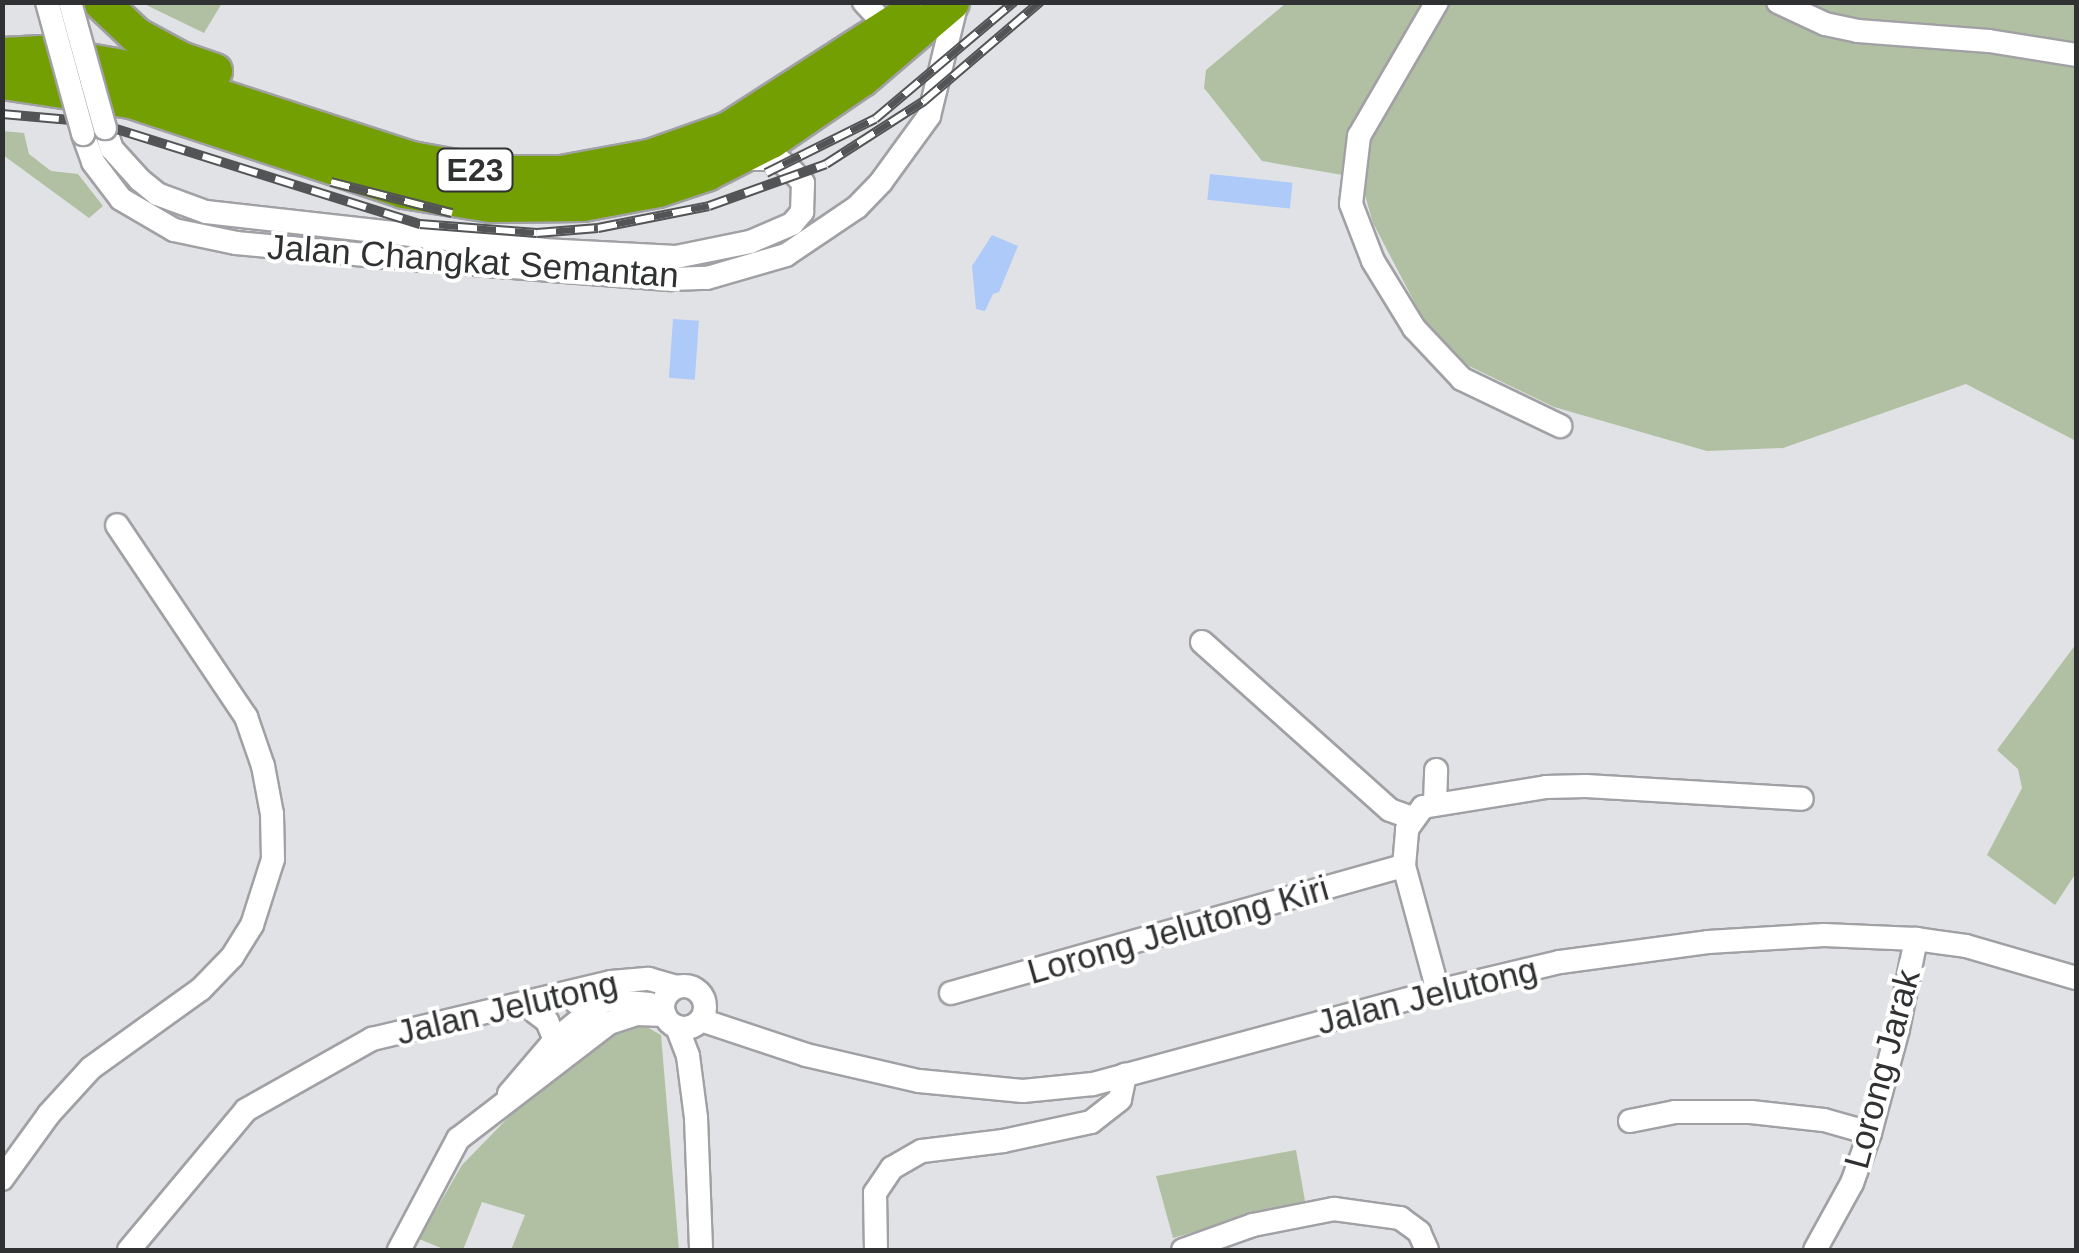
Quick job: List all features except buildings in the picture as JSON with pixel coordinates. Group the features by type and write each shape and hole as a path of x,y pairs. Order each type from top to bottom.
{"highway":[{"path":"102,2 136,34 180,60 234,78 354,143"},
{"name":"E23","path":"2,55 41,53 134,69 354,143 488,173 561,173 649,157 728,129 888,29 920,2"},
{"name":"E23","path":"2,81 130,100 403,190 490,204 582,203 658,190 706,173 816,113 954,2"}],"street":[{"name":"Jalan Changkat Semantan","path":"46,2 94,131 123,165 158,194 206,212 543,250 676,257 750,242 792,224 802,212 802,183 778,159 750,157 706,173"},
{"name":"Jalan Changkat Semantan","path":"70,2 94,131 93,162 121,199 174,230 236,242 408,259 671,279 707,278 786,255 858,207 928,116 954,2"},
{"path":"864,2 888,29"},
{"path":"1437,2 1359,136 1352,204 1373,261 1426,340 1462,379 1560,426"},
{"path":"1778,2 1825,24 1858,31 1989,41 2076,55"},
{"path":"2,1179 49,1114 91,1068 200,989 232,958 252,925 273,859 272,814 264,766 246,717 116,525"},
{"path":"1202,642 1390,810 1412,818"},
{"path":"1435,803 1436,770"},
{"path":"1438,990 1404,866 1404,840 1412,818 1435,803 1586,786 1802,800"},
{"name":"Lorong Jelutong Kiri","path":"951,994 1404,866"},
{"name":"Jalan Jelutong","path":"340,1058 624,994 682,1009 783,1047 919,1081 1022,1092 1093,1084 1438,990 1560,962 1708,942 1824,934 1916,939 1966,946 2076,978"},
{"name":"Lorong Jarak","path":"1815,1250 1852,1183 1870,1132 1898,1030 1916,939"},
{"name":"Jalan Jelutong","path":"129,1250 246,1110 372,1039 611,982 649,979 682,1009"},
{"path":"507,1097 524,1071 554,1040 604,1000"},
{"path":"398,1250 458,1139 507,1097 532,1084 608,1023 636,1014 682,1009 700,1050 696,1118 701,1250"},
{"path":"535,1012 547,1021 554,1040"},
{"path":"876,1250 875,1193 892,1168 922,1151 1003,1141 1090,1122 1120,1100 1125,1075"},
{"path":"1630,1122 1675,1112 1752,1112 1824,1120 1870,1132"},
{"path":"1183,1250 1253,1226 1334,1209 1400,1218 1419,1232 1427,1250"}],"green space":[{"path":"142,3 222,3 204,33"},
{"path":"1286,3 2076,3 2076,441 1966,384 1783,448 1707,451 1554,407 1469,366 1430,332 1373,223 1360,178 1262,161 1204,88 1206,70"},
{"path":"3,131 24,133 29,154 51,171 78,174 103,206 89,218 3,155"},
{"path":"2076,644 2076,873 2055,905 1987,855 2022,788 2018,769 1997,750"},
{"path":"638,1022 661,1035 679,1250 511,1250 525,1215 482,1202 463,1250 446,1250 419,1239 462,1165 543,1082 614,1030"},
{"path":"1296,1150 1305,1201 1173,1238 1156,1176"}],"water":[{"path":"1210,174 1293,183 1290,209 1207,200"},
{"path":"992,235 1018,246 999,292 993,294 985,311 976,309 972,266"},
{"path":"673,319 699,321 695,380 669,378"}],"railway":[{"path":"766,173 875,119 1014,2"},
{"path":"2,114 94,122 420,224 537,233 598,228 709,206 826,164 924,101 1040,2"},
{"path":"331,182 452,213"}]}
